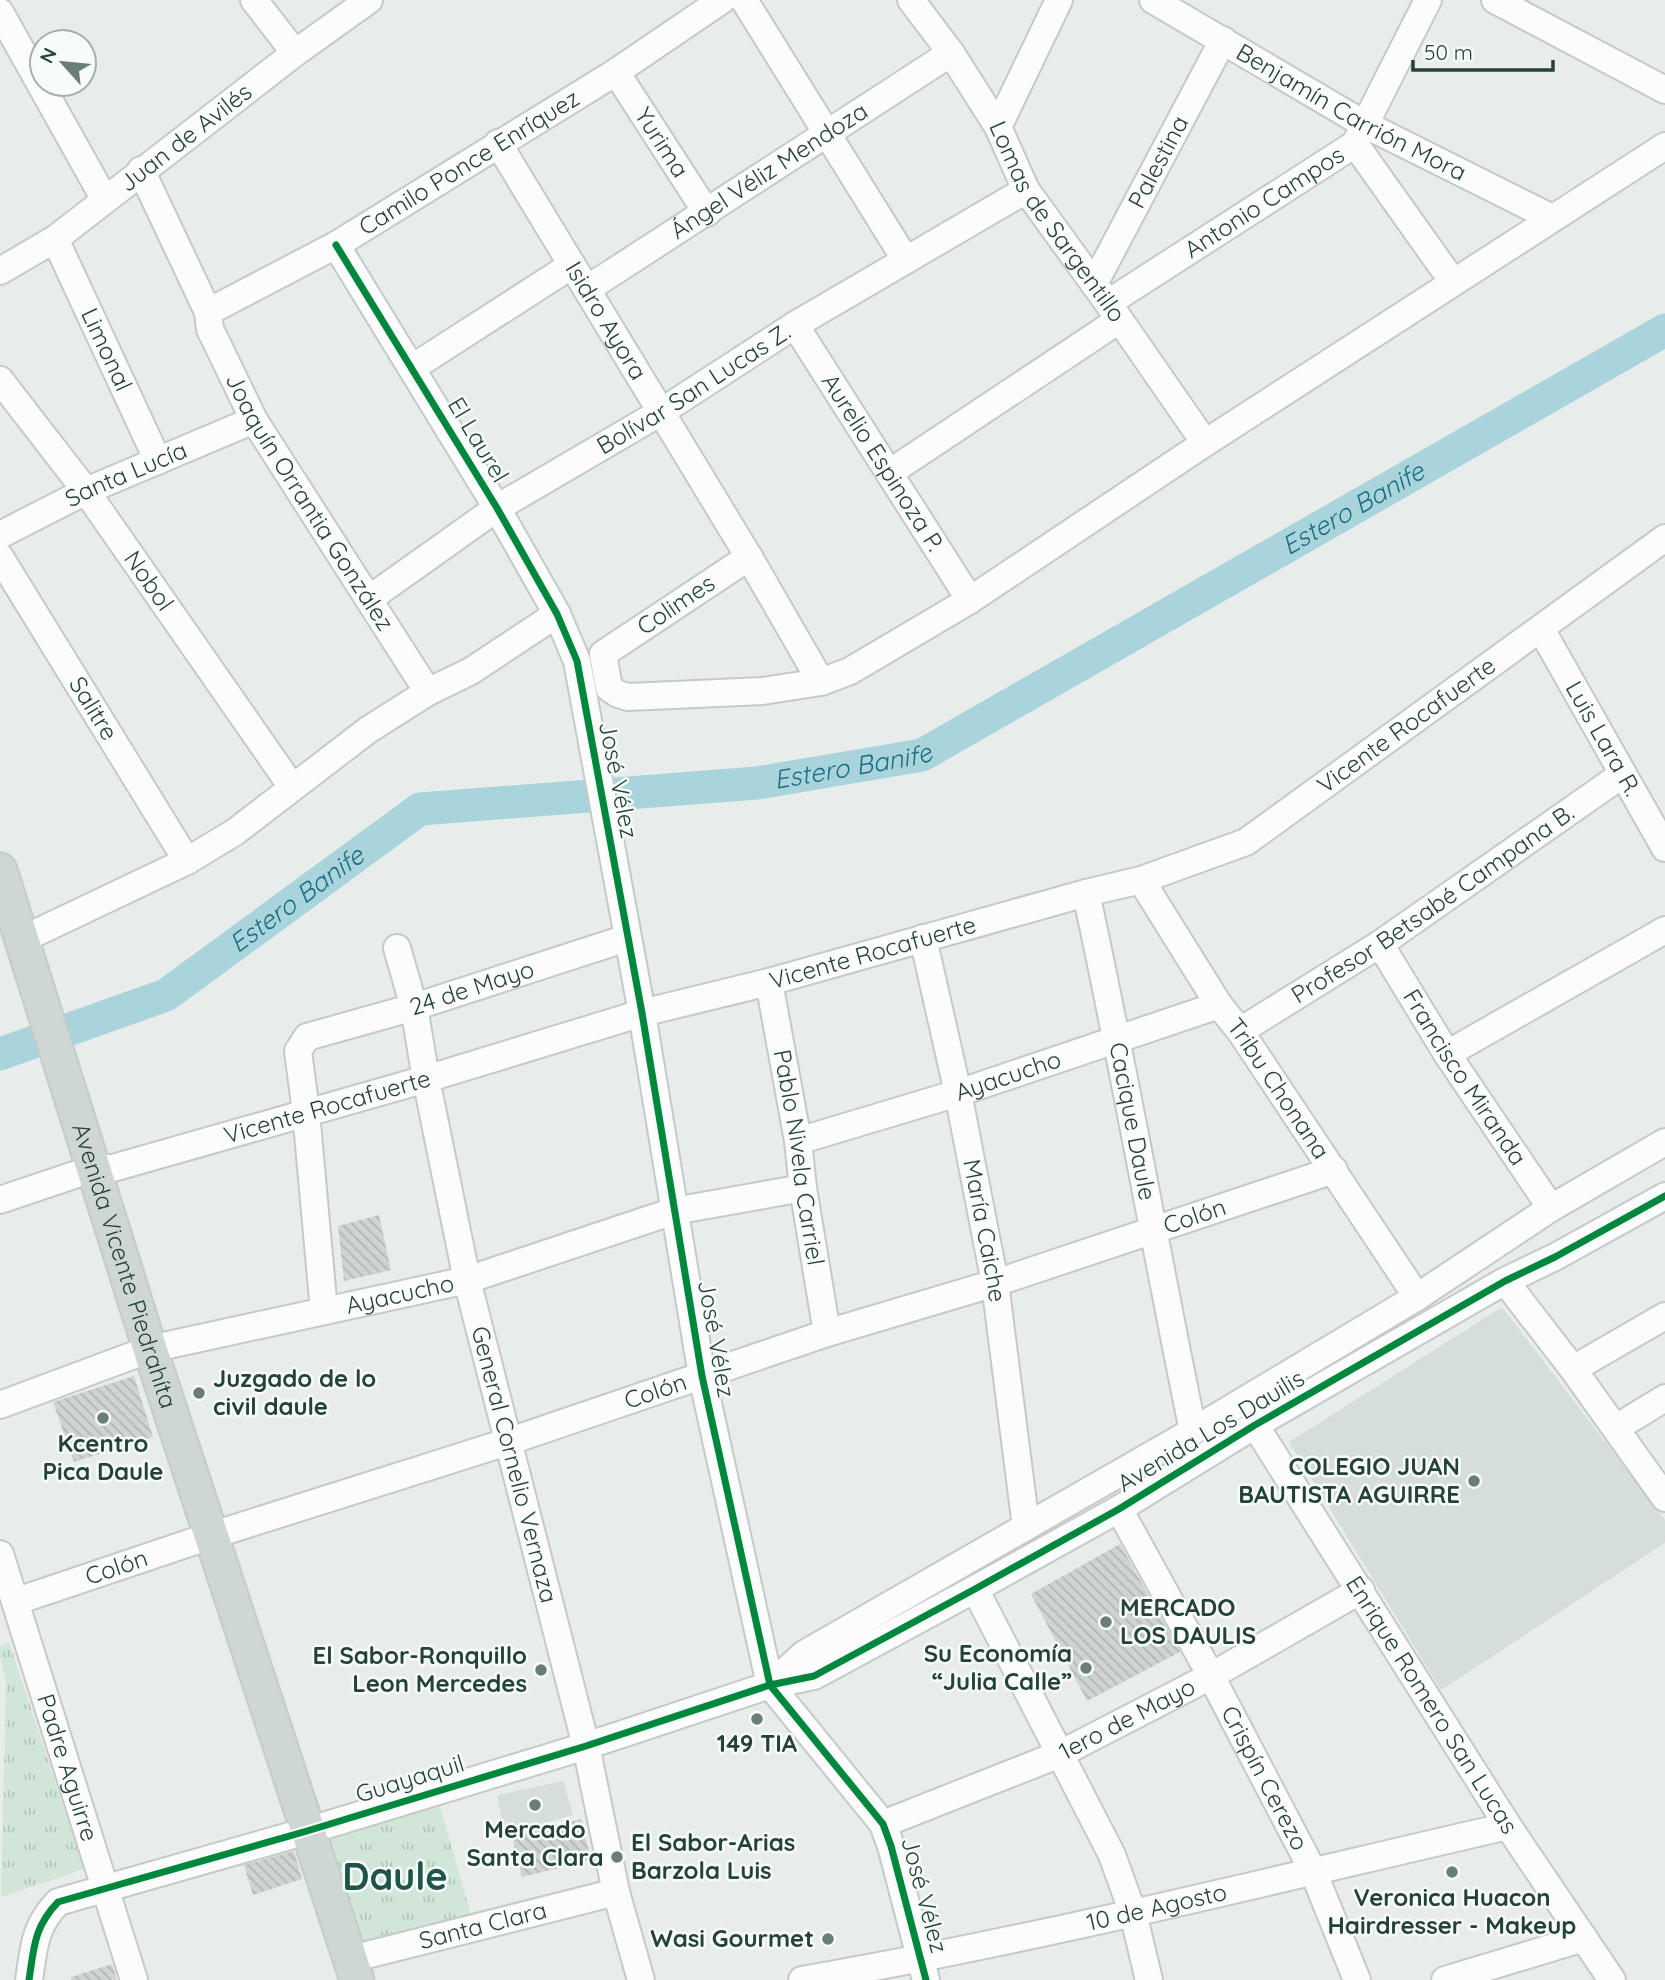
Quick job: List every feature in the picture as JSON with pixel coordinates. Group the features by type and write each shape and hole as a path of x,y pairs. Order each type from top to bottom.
{"main road":[{"name":"Avenida Vicente Piedrahíta","path":"0,870 210,1536 354,1969"}],"street":[{"path":"254,0 295,53"},
{"name":"Juan de Avilés","path":"0,271 55,239 141,170 369,0"},
{"name":"Camilo Ponce Enríquez","path":"208,312 336,245 615,72 722,0"},
{"path":"744,0 905,259"},
{"path":"998,127 1059,0"},
{"name":"Benjamín Carrión Mora","path":"1153,0 1223,40 1360,134 1552,218"},
{"name":"Antonio Campos","path":"889,473 1107,303 1360,134 1428,0"},
{"path":"1495,0 1665,90"},
{"name":"Lomas de Sargentillo","path":"915,2 998,127 1026,190 1205,443"},
{"path":"0,12 105,200"},
{"name":"Palestina","path":"1107,303 1223,40"},
{"name":"Ángel Véliz Mendoza","path":"587,289 951,53"},
{"name":"Yurima","path":"615,72 707,213"},
{"path":"1360,134 1453,282"},
{"name":"Isidro Ayora","path":"498,143 749,557 821,682"},
{"path":"821,682 850,671 970,600 1205,443 1665,146"},
{"name":"Joaquín Orrantia González","path":"141,170 208,312 210,329 254,420 428,692"},
{"name":"Bolívar San Lucas Z.","path":"369,599 497,508 661,412 795,325 1026,190"},
{"name":"Limonal","path":"55,239 158,461"},
{"name":"El Laurel","path":"336,245 497,508 557,614 577,662"},
{"path":"412,368 572,265"},
{"name":"Aurelio Espinoza P.","path":"795,325 970,600"},
{"name":"Nobol","path":"0,380 86,491 292,787"},
{"name":"Santa Lucía","path":"0,535 86,491 254,420"},
{"name":"Vicente Rocafuerte","path":"0,1200 95,1168 114,1168 426,1079 642,1013 769,982 1141,880 1246,842 1665,538"},
{"name":"Salitre","path":"0,557 187,860"},
{"name":"Colimes","path":"749,557 603,654 609,688 628,697 763,691 821,682"},
{"path":"25,946 235,832 368,730 428,692 471,671 557,614"},
{"name":"Luis Lara R.","path":"1541,629 1665,848"},
{"name":"José Vélez","path":"577,662 642,1013 702,1376 770,1685 883,1824 924,1970"},
{"name":"Profesor Betsabé Campana B.","path":"1240,1031 1380,944 1623,774"},
{"name":"Tribu Chonana","path":"1141,880 1219,1005 1240,1031 1417,1297"},
{"name":"Cacique Daule","path":"1086,893 1118,1041 1152,1231 1193,1431"},
{"path":"1447,1054 1665,930"},
{"name":"24 de Mayo","path":"306,1112 298,1051 307,1037 414,1007 627,938"},
{"name":"María Caiche","path":"923,938 958,1093 995,1283 1026,1527"},
{"name":"Francisco Miranda","path":"1380,944 1447,1054 1551,1208"},
{"name":"General Cornelio Vernaza","path":"397,948 414,1007 467,1280 586,1746 616,1892 641,1980"},
{"name":"Pablo Nivela Carriel","path":"769,982 798,1141 827,1333"},
{"name":"Ayacucho","path":"798,1141 958,1093 1219,1005"},
{"path":"306,1112 324,1311"},
{"name":"Avenida Los Dauilis","path":"770,1685 804,1654 1193,1431 1417,1297 1551,1208 1665,1142"},
{"name":"Colón","path":"16,1601 507,1442 827,1333 995,1283 1334,1170"},
{"path":"1555,1258 1593,1226 1665,1185"},
{"name":"Ayacucho","path":"0,1405 150,1349 467,1280 674,1211 803,1188"},
{"name":"Avenida Los Dauilis","path":"770,1685 814,1676 975,1590 1119,1509 1255,1425 1506,1281 1555,1258 1665,1196"},
{"path":"1506,1281 1663,1490"},
{"path":"1573,1369 1665,1316"},
{"path":"1616,1428 1665,1398"},
{"name":"Enrique Romero San Lucas","path":"1255,1425 1508,1826 1612,1980"},
{"name":"Crispín Cerezo","path":"1119,1509 1212,1676 1313,1871 1357,1980"},
{"name":"Padre Aguirre","path":"0,1554 134,1980"},
{"path":"975,1590 1112,1855 1133,1913 1149,1980"},
{"name":"1ero de Mayo","path":"883,1824 1060,1754 1212,1676 1360,1590"},
{"name":"Guayaquil","path":"29,1980 37,1931 58,1902 307,1831 586,1746 770,1685"},
{"name":"10 de Agosto","path":"802,1980 924,1970 1133,1913 1508,1826"},
{"name":"Santa Clara","path":"354,1969 616,1892"},
{"path":"1445,1980 1584,1938"}],"shaded area":[{"name":"COLEGIO JUAN BAUTISTA AGUIRRE","path":"1502,1307 1665,1520 1665,1543 1441,1690 1289,1442"},
{"name":"Mercado Santa Clara","path":"563,1781 573,1815 505,1834 497,1795"}],"green space":[{"path":"9,1642 84,1869 1,1897 6,1682 0,1646"},
{"path":"439,1803 471,1915 356,1954 322,1842"}],"building":[{"path":"379,1215 391,1270 344,1281 338,1226"},
{"name":"Kcentro Pica Daule","path":"134,1376 153,1437 74,1462 53,1402"},
{"name":"MERCADO LOS DAULIS","path":"1120,1544 1180,1652 1087,1701 1031,1594"},
{"path":"581,1819 591,1860 522,1877 512,1837"},
{"path":"294,1851 302,1879 253,1895 244,1865"},
{"path":"112,1964 117,1980 71,1980 71,1977"}],"waterway":[{"name":"Estero Banife","path":"0,1054 166,995 420,809 757,783 922,755 1665,330"}],"cycle path":[{"path":"336,245 497,508 557,614 577,661 642,1013 702,1376 770,1685 883,1824 926,1980"},
{"path":"29,1980 40,1929 58,1902 307,1831 586,1746 770,1685 814,1676 1119,1509 1255,1425 1505,1281 1555,1257 1665,1196"}],"place":[{"name":"Juzgado de lo civil daule","path":"199,1393"},
{"name":"Kcentro Pica Daule","path":"103,1418"},
{"name":"COLEGIO JUAN BAUTISTA AGUIRRE","path":"1474,1481"},
{"name":"MERCADO LOS DAULIS","path":"1106,1622"},
{"name":"Su Economía “Julia Calle”","path":"1086,1668"},
{"name":"El Sabor-Ronquillo Leon Mercedes","path":"541,1670"},
{"name":"149 TIA","path":"757,1719"},
{"name":"Mercado Santa Clara","path":"535,1805"},
{"name":"El Sabor-Arias Barzola Luis","path":"617,1857"},
{"name":"Veronica Huacon Hairdresser - Makeup","path":"1452,1872"},
{"name":"Wasi Gourmet","path":"828,1939"}],"district":[{"name":"Daule","path":"395,1877"}]}
